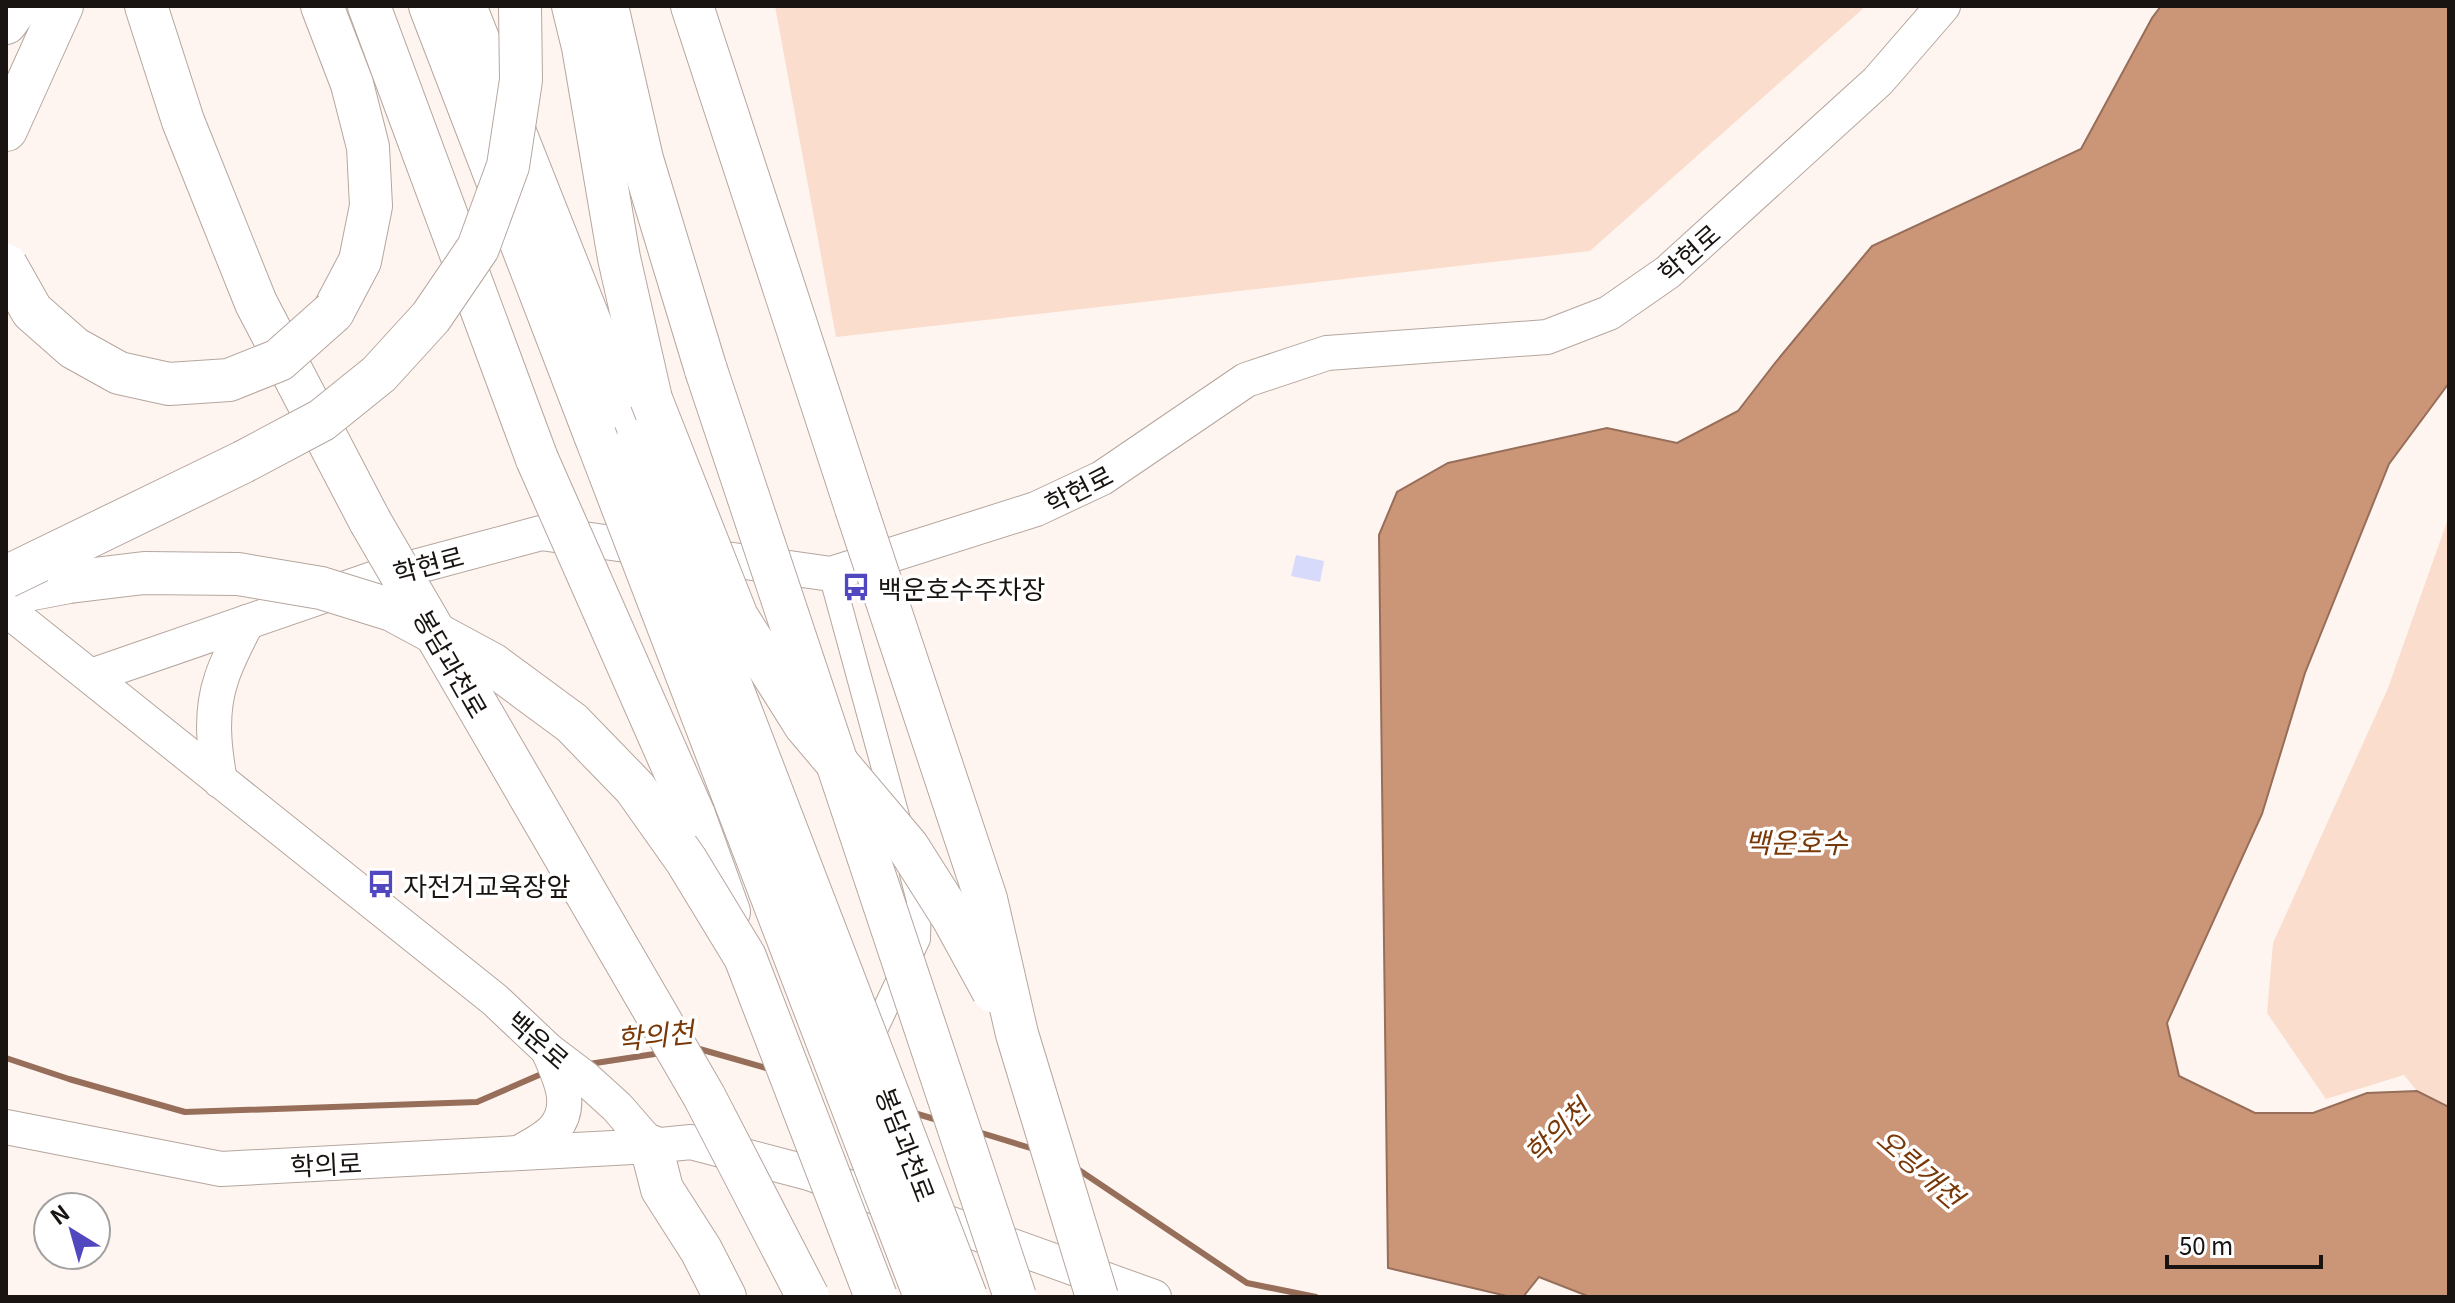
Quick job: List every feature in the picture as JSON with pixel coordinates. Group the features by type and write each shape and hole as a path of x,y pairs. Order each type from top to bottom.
{"highway":[{"path":"6,23 18,6"},
{"path":"6,130 62,6"},
{"name":"봉담과천로","path":"146,6 183,121 256,303 370,521 704,1096 808,1297"},
{"path":"369,6 537,459 694,815 745,957 876,1297"},
{"name":"봉담과천로","path":"430,6 925,1296"},
{"name":"봉담과천로","path":"465,6 637,441 966,1297"},
{"path":"6,577 322,420 379,374 431,317 478,248 508,166 521,80 520,6"},
{"path":"573,6 583,47 619,258 651,399 737,617 805,725 908,847 953,918 1017,1034"},
{"name":"봉담과천로","path":"607,6 642,159 706,370 1015,1297"},
{"path":"692,6 986,899 1017,1034 1097,1297"},
{"path":"6,265 32,311 74,348 119,373 169,384 229,380 279,360 333,312 360,261 371,206 368,147 352,84 326,16"},
{"path":"6,594 144,573 238,574 321,588 392,610 492,664 572,723 635,788 686,860 745,957"},
{"path":"651,1146 662,1189 701,1250 725,1297"}],"street":[{"name":"학현로","path":"91,676 381,576 541,533 831,574 1036,509 1102,478 1246,380 1327,353 1547,337 1609,313 1668,272 1878,81 1943,6"},
{"path":"809,1173 918,939 919,901 831,574"},
{"name":"백운로","path":"6,609 495,1000 548,1050 575,1088 617,1107 651,1146"},
{"path":"220,781 214,750 216,705 221,681 247,622"},
{"path":"518,1153 555,1129 575,1088"},
{"name":"학의로","path":"6,1127 221,1169 651,1146"},
{"path":"651,1146 691,1142 809,1173 1154,1297"}],"shaded area":[{"path":"775,6 1866,6 1590,251 836,337"},
{"path":"2449,516 2449,1107 2417,1091 2404,1075 2326,1099 2267,1013 2273,943 2388,688"}],"water":[{"name":"백운호수","path":"2161,6 2449,6 2449,383 2389,464 2305,673 2262,814 2167,1023 2179,1076 2255,1113 2313,1113 2367,1093 2417,1091 2449,1107 2449,1297 1590,1297 1539,1277 1523,1297 1511,1297 1388,1268 1379,535 1397,492 1448,463 1607,428 1677,443 1738,411 1872,246 2081,149"}],"building":[{"path":"1296,555 1324,561 1320,582 1291,576"}],"waterway":[{"name":"학의천","path":"696,1048 773,1070"},
{"name":"학의천","path":"589,1064 661,1053"},
{"name":"학의천","path":"6,1058 185,1112 477,1102 546,1072"},
{"name":"학의천","path":"914,1113 941,1121"},
{"name":"학의천","path":"975,1131 1037,1150"},
{"name":"학의천","path":"1076,1168 1247,1283 1316,1297"}],"place":[{"name":"백운호수주차장","path":"856,587"},
{"name":"자전거교육장앞","path":"381,884"}],"water label":[{"name":"오링개천","path":"1921,1167"}]}
